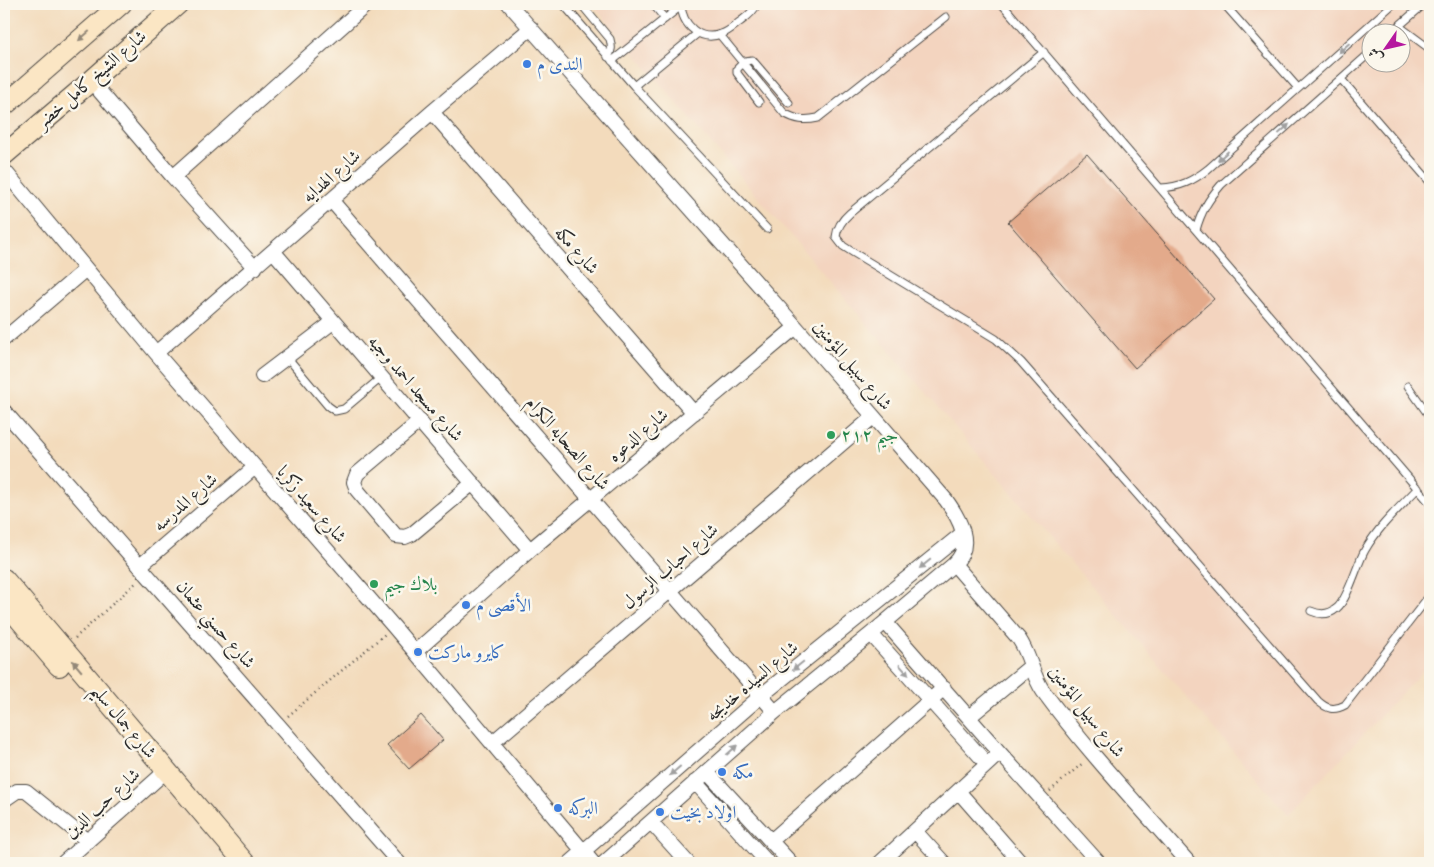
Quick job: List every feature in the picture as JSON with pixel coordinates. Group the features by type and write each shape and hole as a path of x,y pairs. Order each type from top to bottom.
{"main road":[{"path":"4,106 121,4"},
{"name":"شارع الشيخ كامل خضر","path":"4,155 178,4"},
{"name":"شارع جمال سليم","path":"4,579 62,649 227,863"},
{"name":"شارع جمال سليم","path":"4,601 160,775 245,863"}],"street":[{"path":"173,177 367,4"},
{"name":"شارع سبيل المؤمنين","path":"509,4 796,326 946,500 960,522 963,533"},
{"name":"شارع الهدايه","path":"156,353 531,28"},
{"path":"91,81 173,177 255,268"},
{"name":"شارع مكه","path":"432,112 694,413"},
{"name":"شارع سعيد زكريا","path":"4,170 156,353 394,627 593,863"},
{"name":"شارع الصحابه الكرام","path":"331,200 775,712"},
{"name":"شارع مسجد احمد وجيه","path":"273,251 530,550"},
{"path":"4,339 86,269"},
{"path":"262,376 333,322"},
{"name":"شارع الدعوه","path":"415,652 530,550 796,326"},
{"name":"شارع حسني عثمان","path":"4,411 399,863"},
{"name":"شارع احباب الرسول","path":"492,743 873,417"},
{"path":"420,421 357,474 354,482 356,490 396,536 404,537 412,534 473,483"},
{"name":"شارع المدرسه","path":"143,570 255,467"},
{"path":"604,863 775,712 954,564 963,553 965,547 963,533"},
{"name":"شارع السيده خديجه","path":"570,863 762,695 963,533"},
{"name":"شارع سبيل المؤمنين","path":"954,564 1019,639 1036,679 1044,692 1094,754 1189,863"},
{"path":"886,622 1099,863"},
{"path":"871,634 987,764"},
{"path":"969,716 1031,666"},
{"path":"771,841 944,688"},
{"path":"880,863 1000,753"},
{"path":"708,772 791,863"},
{"name":"شارع حب الدين","path":"63,863 160,775"},
{"path":"695,782 768,863"},
{"path":"4,800 17,791 26,791 88,841"},
{"path":"958,791 1020,863"},
{"path":"651,822 688,863"},
{"path":"915,831 944,863"}],"lane":[{"path":"563,4 634,86 767,229"},
{"path":"581,4 610,39 612,46 610,59"},
{"path":"653,4 665,19"},
{"path":"681,5 683,18 687,24 705,36 720,35 726,32 752,13 757,4"},
{"path":"1002,4 1430,503"},
{"path":"1224,4 1298,88"},
{"path":"1161,188 1181,186 1198,177 1393,4"},
{"path":"1404,22 1424,4"},
{"path":"610,59 681,5"},
{"path":"720,35 784,113 794,119 807,121 818,118 946,17"},
{"path":"634,86 698,33"},
{"path":"1412,36 1430,50"},
{"path":"1044,52 843,219 837,229 836,237 842,246 996,339 1021,362 1326,708 1336,709 1345,705 1430,595"},
{"path":"759,102 737,73 737,69 742,62 748,60 754,62 789,103"},
{"path":"1196,230 1200,214 1208,200 1221,186 1362,60"},
{"path":"1341,79 1430,182"},
{"path":"287,357 328,406 335,411 344,409 382,377"},
{"path":"1408,386 1430,417"},
{"path":"1312,611 1322,614 1338,608 1358,565 1376,534 1418,488"}],"path":[{"path":"62,649 143,570"},
{"path":"278,724 394,627"},
{"path":"1041,798 1094,754"}],"shaded area":[{"path":"592,4 1430,4 1430,663 1288,815"}],"building":[{"path":"1087,154 1214,299 1135,368 1008,222"},
{"path":"421,715 443,740 409,769 387,745"}],"place":[{"name":"الندى م","path":"527,64"},
{"name":"جيم ٢١٢","path":"831,435"},
{"name":"بلاك جيم","path":"374,584"},
{"name":"الأقصى م","path":"466,605"},
{"name":"كايرو ماركت","path":"418,652"},
{"name":"مكه","path":"722,772"},
{"name":"البركه","path":"558,808"},
{"name":"اولاد بخيت","path":"660,812"}]}
